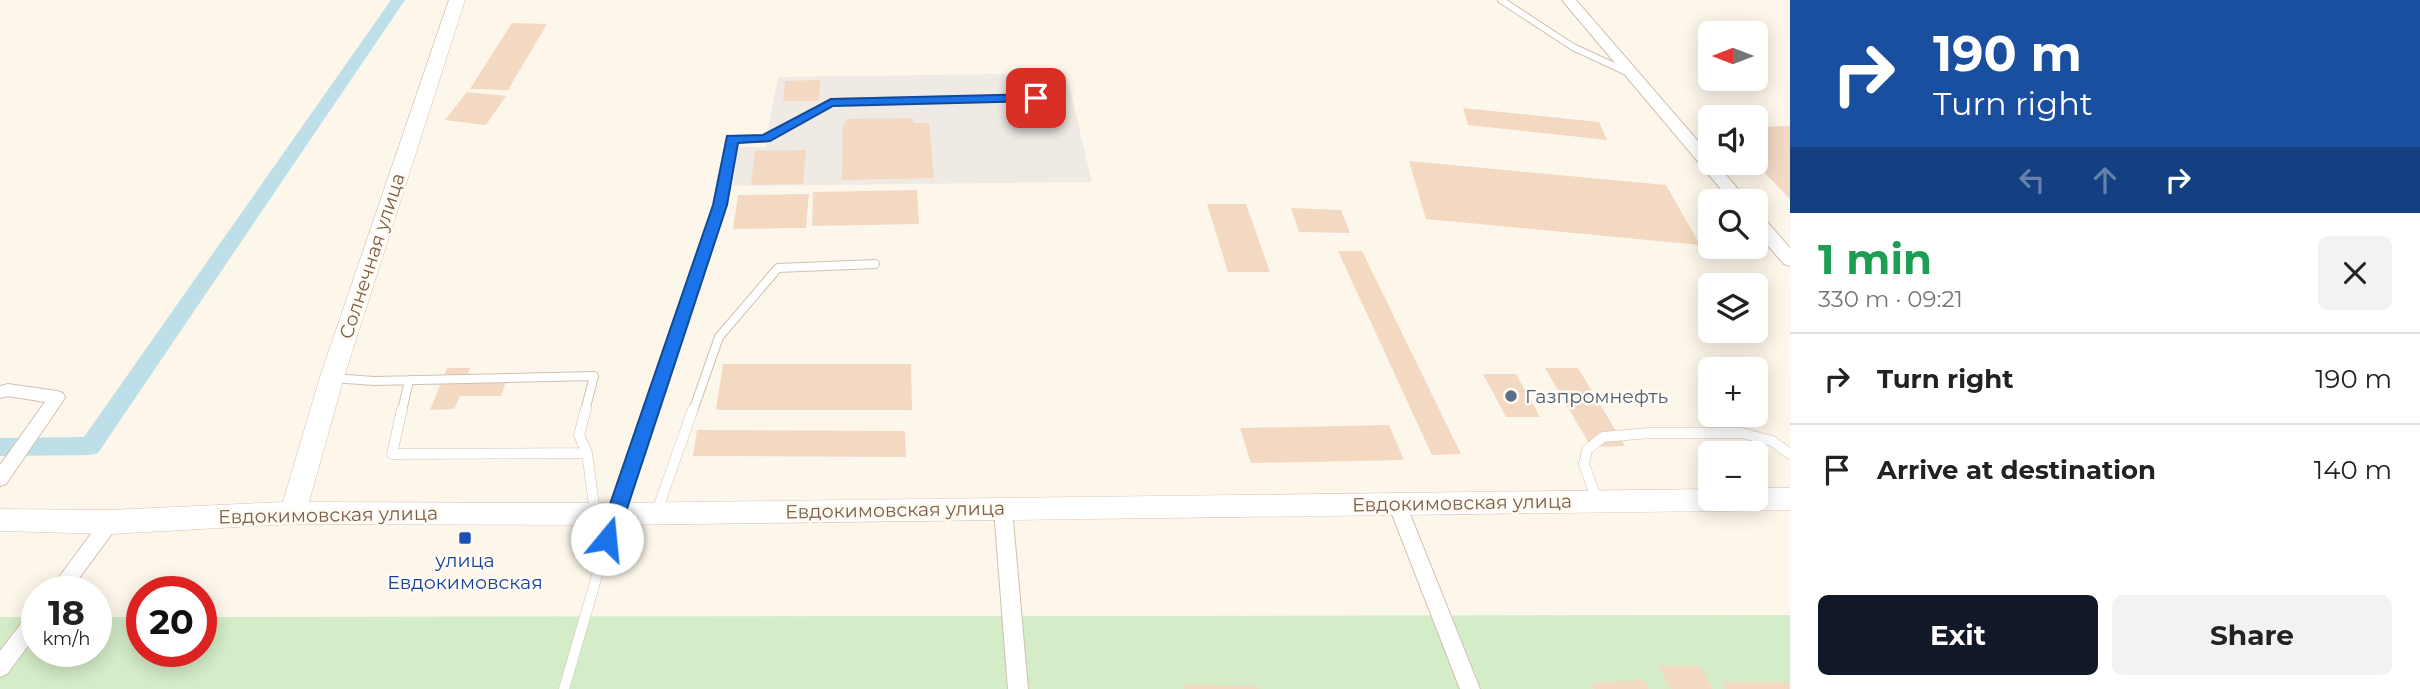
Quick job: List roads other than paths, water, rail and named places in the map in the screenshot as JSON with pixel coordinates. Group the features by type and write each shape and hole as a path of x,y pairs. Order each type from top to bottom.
{"main road":[{"name":"Солнечная улица","path":"293,513 332,377 457,0"},
{"name":"Евдокимовская улица","path":"0,520 110,522 293,513 605,514 1790,499"}],"street":[{"path":"1569,0 1730,189"},
{"path":"1768,234 1790,260"},
{"path":"0,392 8,390 57,398 0,479"},
{"path":"1397,504 1470,689"},
{"path":"1003,509 1018,689"},
{"path":"69,576 110,522"},
{"path":"0,667 21,639"}],"lane":[{"path":"1501,0 1540,22 1573,47 1632,74"},
{"path":"564,689 605,514 720,205 732,139 766,139 831,102 1036,98"},
{"path":"656,513 719,337 778,268 875,264"},
{"path":"332,377 409,380 594,376 579,435 605,514"},
{"path":"409,380 393,454 587,453"},
{"path":"1598,502 1584,464 1587,450 1603,437 1650,433 1742,433 1772,441 1790,454"}],"waterway":[{"path":"0,447 90,446 398,0"}],"place":[{"name":"Газпромнефть","path":"1511,396"},
{"name":"улица Евдокимовская","path":"465,538"}]}
